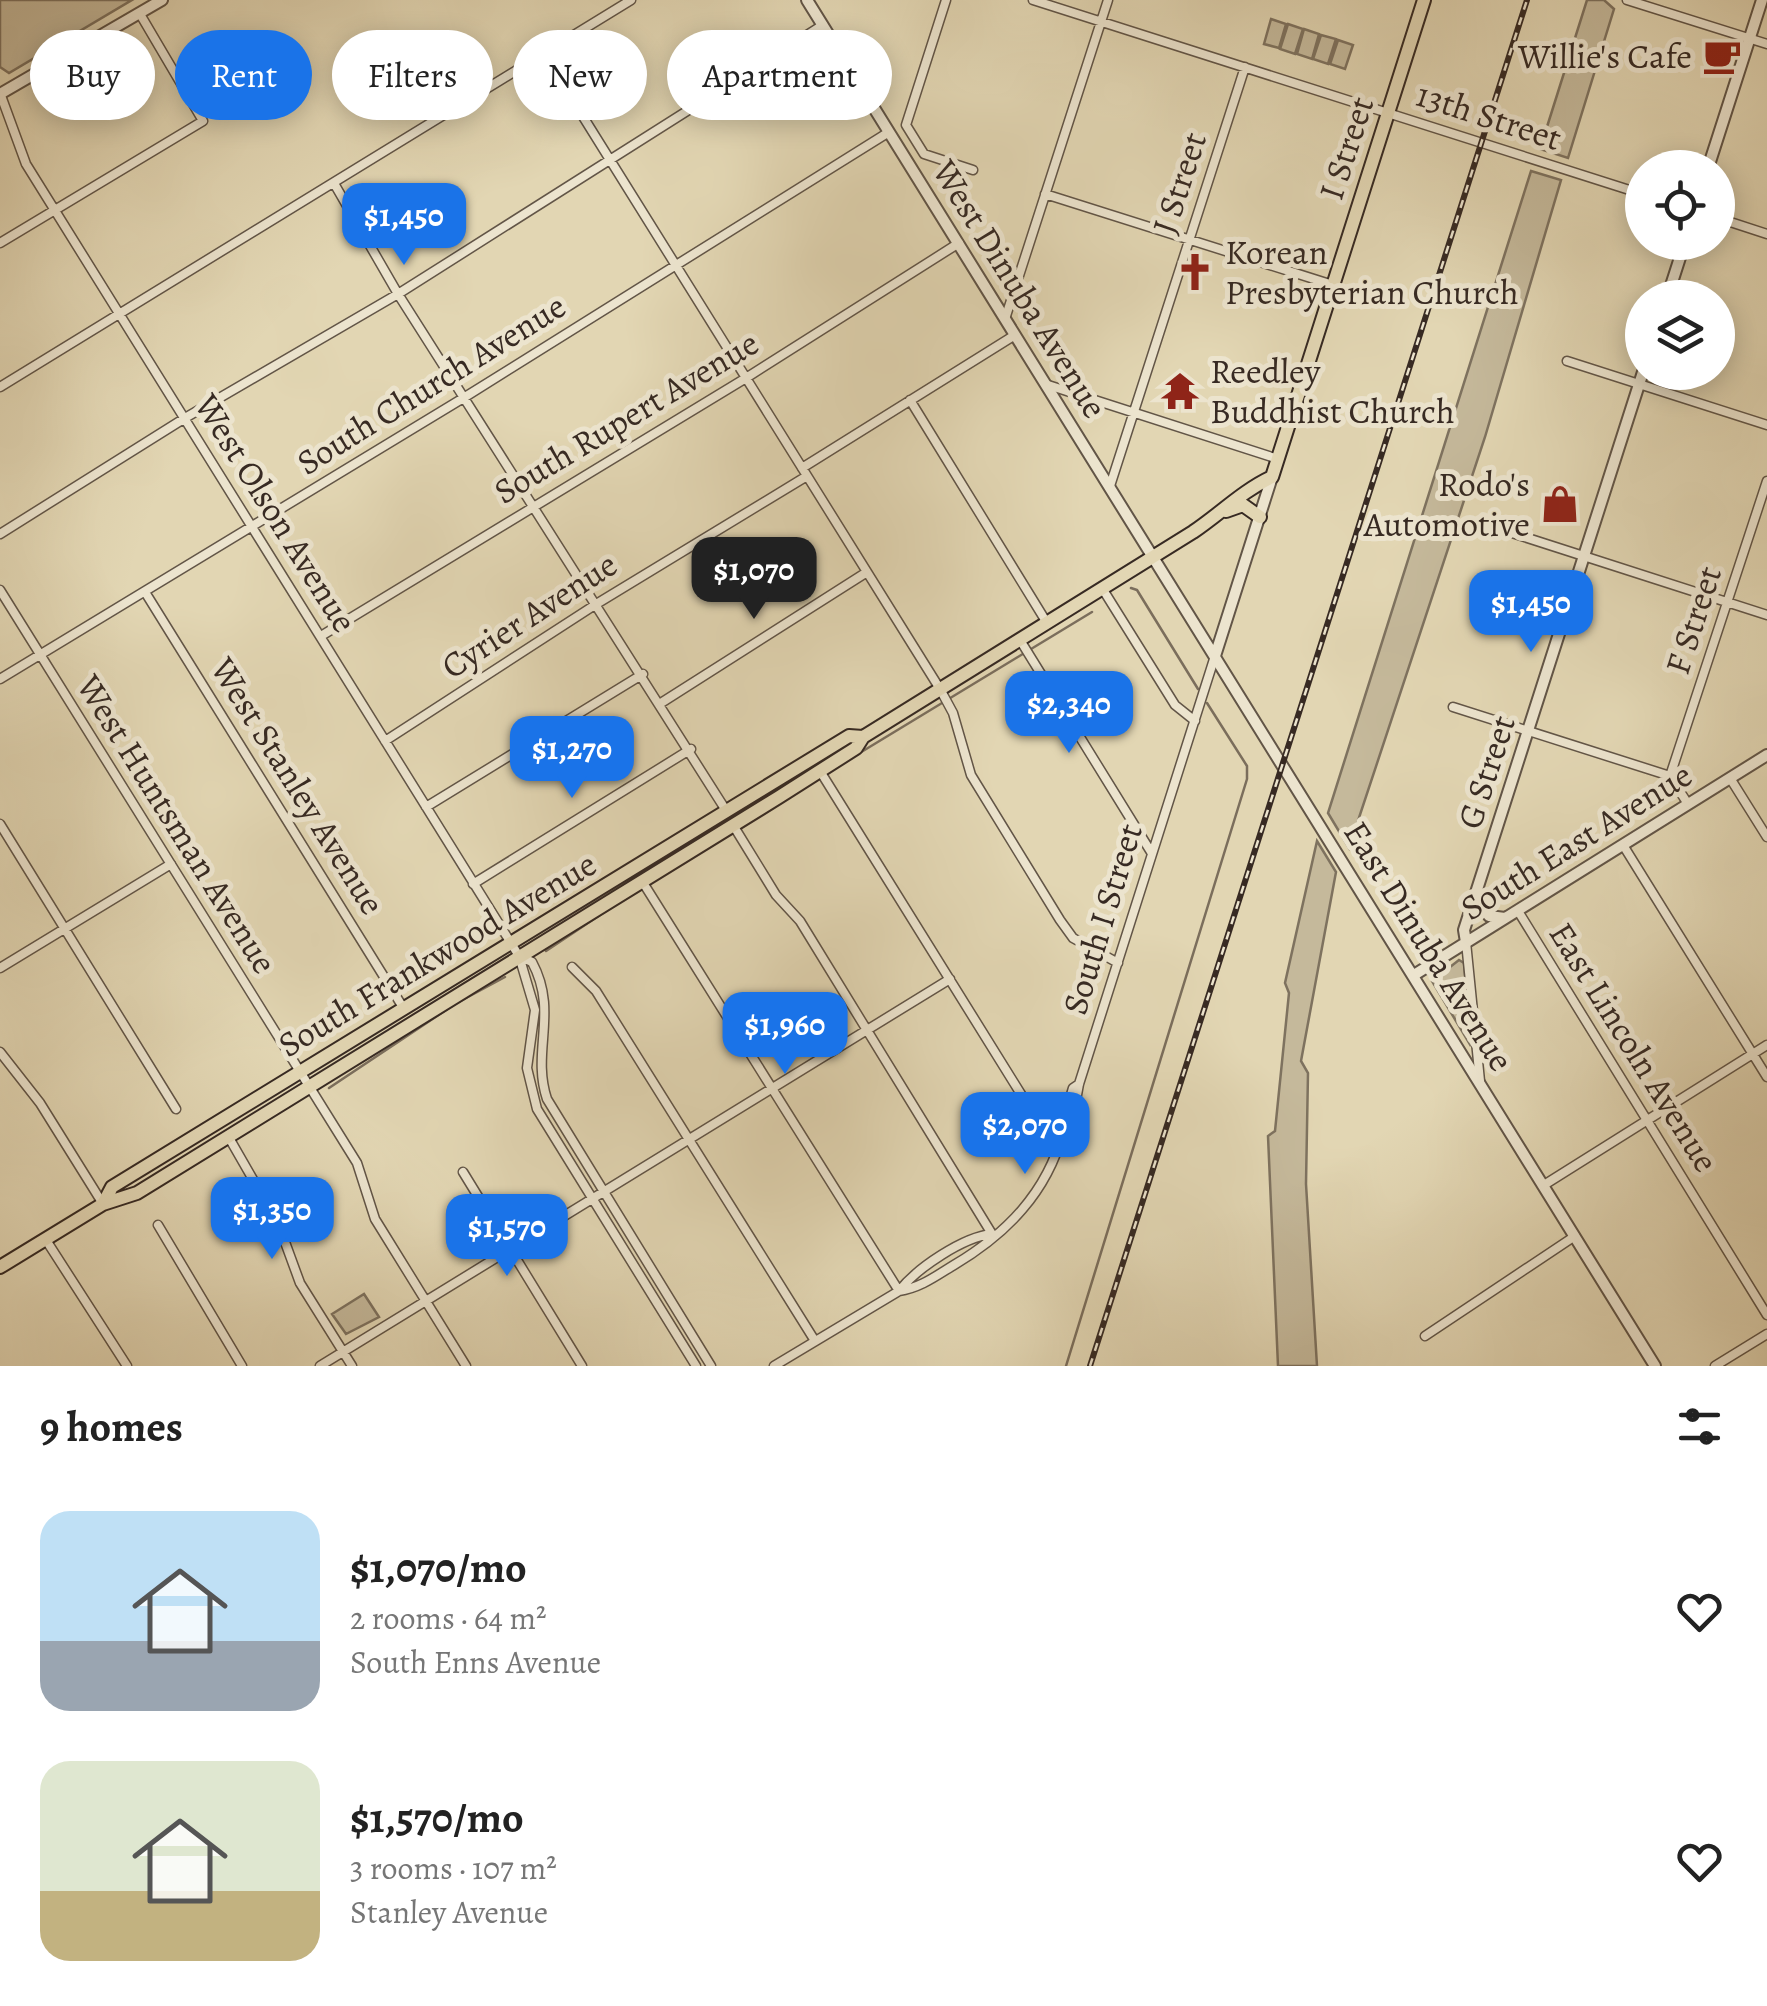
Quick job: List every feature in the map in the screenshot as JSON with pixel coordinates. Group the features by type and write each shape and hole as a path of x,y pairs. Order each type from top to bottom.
{"main road":[{"name":"I Street","path":"1272,477 1424,0"},
{"name":"South Frankwood Avenue","path":"0,1267 104,1204 122,1201 307,1087 515,950 730,819 820,771 856,748 863,737 1224,512 1238,496 1272,477"},
{"path":"1224,512 1244,505 1260,518"},
{"name":"South Frankwood Avenue","path":"104,1204 112,1187 404,1009 642,881 849,736 863,737"}],"street":[{"path":"0,94 162,0"},
{"path":"583,30 631,0"},
{"name":"West Dinuba Avenue","path":"807,0 1154,556"},
{"path":"946,0 906,124 921,152 973,170"},
{"name":"13th Street","path":"1033,0 1625,189"},
{"path":"1005,319 1108,0"},
{"path":"1627,0 1767,44"},
{"path":"1714,150 1762,0"},
{"path":"0,243 203,121 140,14"},
{"path":"0,534 185,418 398,294 823,25"},
{"name":"J Street","path":"1110,486 1245,67"},
{"path":"0,388 513,73"},
{"name":"West Olson Avenue","path":"0,94 17,146 55,209 473,884 515,950 532,962 544,992 547,1024 541,1071 547,1099 711,1366"},
{"path":"585,120 940,689 953,712 971,775 1060,920 1074,938 1118,963"},
{"name":"South Church Avenue","path":"0,679 465,397 889,132"},
{"path":"334,185 398,294 643,674 992,1234 978,1236 908,1280 898,1291 774,1366"},
{"path":"1045,194 1333,285"},
{"path":"1735,224 1767,234"},
{"name":"South Rupert Avenue","path":"321,636 959,244"},
{"name":"Cyrier Avenue","path":"385,741 1015,335"},
{"path":"1567,361 1625,374"},
{"path":"1048,386 1278,459"},
{"name":"G Street","path":"1480,1081 1464,930 1637,390"},
{"path":"1674,390 1767,424"},
{"path":"910,400 1047,623"},
{"name":"I Street","path":"1215,656 1272,477"},
{"name":"F Street","path":"1670,776 1767,481"},
{"path":"1512,533 1767,615"},
{"name":"East Dinuba Avenue","path":"1154,556 1655,1366"},
{"path":"661,703 867,572"},
{"path":"1102,588 1175,705 1195,721"},
{"name":"West Huntsman Avenue","path":"0,590 298,1074 357,1163 375,1219 466,1366"},
{"name":"West Stanley Avenue","path":"144,592 404,1009"},
{"path":"1020,640 1151,852"},
{"name":"South I Street","path":"992,1234 1030,1203 1057,1152 1073,1088 1079,1084 1215,656"},
{"path":"426,807 643,674"},
{"path":"1453,706 1670,776 1688,804"},
{"path":"473,884 690,750"},
{"name":"South East Avenue","path":"1414,975 1767,755"},
{"path":"820,771 1057,1152"},
{"path":"1730,778 1767,838"},
{"path":"0,824 176,1109"},
{"path":"1623,846 1767,1077"},
{"path":"0,968 171,864"},
{"path":"642,881 898,1291"},
{"path":"1475,897 1489,916 1506,918"},
{"name":"East Lincoln Avenue","path":"1518,910 1767,1314"},
{"path":"515,950 535,1010 527,1068 531,1096 696,1366"},
{"path":"572,967 596,990 815,1341"},
{"path":"320,1366 950,980"},
{"path":"1544,1185 1767,1045"},
{"path":"1,1055 40,1103 104,1204"},
{"path":"228,1136 278,1222 300,1284 352,1366"},
{"path":"463,1172 582,1366"},
{"path":"158,1225 242,1366"},
{"path":"1425,1336 1575,1236"},
{"path":"46,1240 127,1366"},
{"path":"1715,1366 1767,1334"}],"shaded area":[{"path":"0,0 132,0 81,30 30,30 30,61 9,73 0,67"},
{"path":"1587,0 1604,0 1614,9 1568,158 1540,149"},
{"path":"1271,19 1286,24 1279,48 1264,44"},
{"path":"1288,24 1303,29 1295,54 1280,49"},
{"path":"1304,29 1319,34 1312,59 1297,54"},
{"path":"1321,35 1336,39 1328,64 1313,59"},
{"path":"1338,40 1353,45 1345,69 1330,64"},
{"path":"1531,171 1561,180 1485,437 1349,848 1328,813"},
{"path":"1317,841 1336,872 1301,1061 1308,1073 1306,1184 1317,1366 1278,1366 1268,1136 1275,1131 1289,993 1285,983"},
{"path":"1459,960 1464,963 1471,1046 1432,981"},
{"path":"364,1294 379,1317 346,1334 332,1314"}],"waterway":[{"path":"1131,588 1137,590 1198,689"},
{"path":"858,754 1092,612"},
{"path":"1066,1366 1247,779 1247,766 1207,703"},
{"path":"546,951 609,909"},
{"path":"329,1088 455,1004 505,977"}],"railway":[{"path":"1090,1366 1527,0"}],"place":[{"name":"Willie's Cafe","path":"1722,56"},
{"name":"Korean Presbyterian Church","path":"1195,272"},
{"name":"Reedley Buddhist Church","path":"1180,391"},
{"name":"Rodo's Automotive","path":"1560,504"}]}
